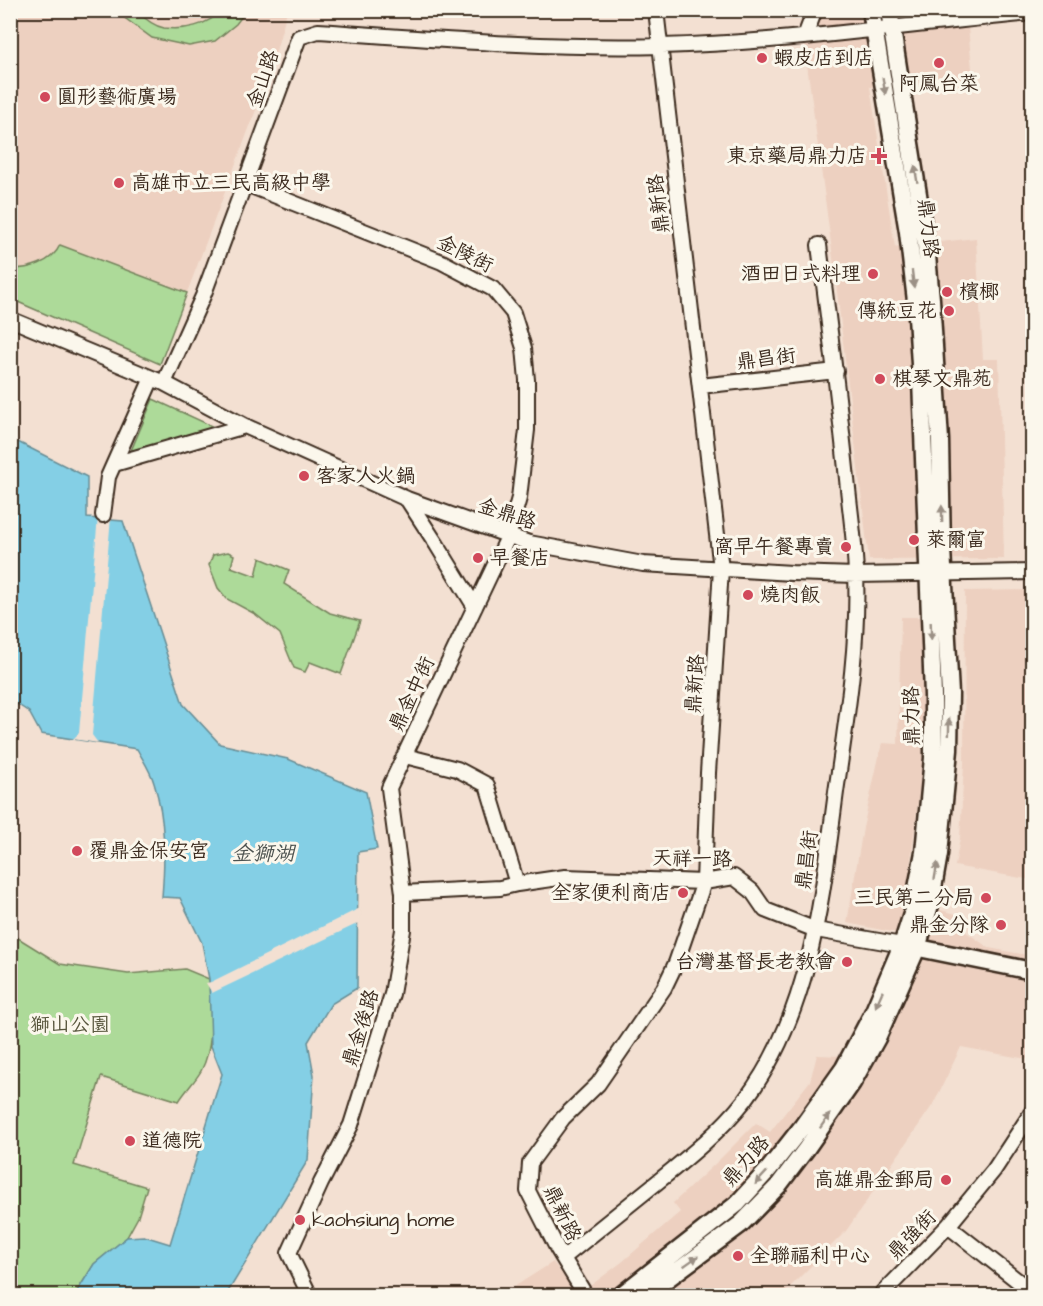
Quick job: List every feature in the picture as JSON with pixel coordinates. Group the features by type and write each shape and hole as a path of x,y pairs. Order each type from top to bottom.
{"street":[{"name":"鼎新路","path":"586,1296 528,1191 530,1163 563,1118 598,1084 664,988 676,963 704,882 708,773 721,569 656,10"},
{"path":"805,36 815,10"},
{"name":"鼎力路","path":"871,10 902,196 916,301 936,573"},
{"name":"金山路","path":"103,515 108,477 203,296 299,37 318,31 458,41 661,46 745,42 874,28 890,19 1032,13"},
{"name":"鼎力路","path":"644,1296 741,1224 778,1186 852,1083 877,1038 909,946 912,914 924,852 933,758 940,430 931,299 920,199 890,19"},
{"name":"金陵街","path":"246,184 442,262 494,289 513,313 524,348 527,380 527,430 519,498 508,537"},
{"name":"鼎昌街","path":"563,1258 688,1157 744,1102 781,1042 816,930 848,710 855,627 856,575 836,370 819,245"},
{"name":"金鼎路","path":"10,319 158,381 245,426 407,499 508,537 572,553 643,564 856,575 1032,572"},
{"name":"鼎昌街","path":"700,386 836,370"},
{"path":"114,464 245,426"},
{"path":"407,499 475,607"},
{"name":"鼎金中街","path":"508,537 405,756 457,769 487,785 517,884"},
{"name":"鼎金後路","path":"310,1296 289,1253 351,1125 392,994 403,930 403,893 389,788 405,756"},
{"name":"天祥一路","path":"403,893 500,888 565,877 704,882 734,877 752,891 765,910 816,930 1032,971"},
{"name":"鼎力路","path":"620,1296 737,1204 769,1169 844,1068 909,946"},
{"name":"鼎強街","path":"880,1296 948,1226 994,1170 1032,1112"},
{"path":"948,1226 1032,1292"}],"shaded area":[{"path":"808,10 935,11 939,29 968,27 973,79 870,87 895,247 976,238 983,359 999,359 1004,559 869,560 834,266 802,27"},
{"name":"高雄市立三民高級中學","path":"10,11 287,11 270,73 160,364 11,299"},
{"path":"1032,590 1032,880 955,866 960,838 964,764 965,591"},
{"path":"901,617 925,617 925,745 906,901 964,916 966,932 989,948 1032,956 1032,1060 961,1047 934,1103 846,1231 782,1295 500,1296 553,1262 578,1295 622,1262 680,1212 673,1203 756,1123 770,1132 810,1081 817,1055 843,1056 888,963 897,933 847,923 863,828 882,743 898,744"}],"green space":[{"path":"120,11 137,11 156,25 172,29 187,28 203,23 221,11 246,11 236,24 215,41 189,46 152,38 122,16"},
{"path":"60,245 187,293 160,364 11,299 15,285 11,277 11,269 25,268 46,261"},
{"path":"153,399 214,427 130,453"},
{"path":"228,552 234,555 231,567 256,576 260,558 289,570 284,584 330,613 360,621 341,674 310,662 305,672 294,668 280,634 255,614 227,599 218,588 209,565 213,555"},
{"name":"獅山公園","path":"10,933 60,964 128,974 185,969 209,979 211,1026 209,1049 201,1071 179,1101 101,1077 74,1165 147,1187 138,1217 127,1237 94,1264 75,1295 11,1295"}],"water":[{"name":"金獅湖","path":"10,438 87,477 87,518 123,521 183,704 220,744 288,759 366,792 377,849 358,852 357,988 331,1004 308,1042 314,1075 308,1160 226,1295 75,1295 94,1264 127,1237 144,1236 170,1244 222,1074 211,1046 209,979 202,943 180,898 162,897 164,854 161,811 153,779 137,749 41,734 29,712 11,700"}],"pier":[{"path":"98,516 111,517 92,735 98,743 73,739 79,733"},
{"path":"361,909 359,923 212,993 206,983 211,982"}],"place":[{"name":"蝦皮店到店","path":"762,58"},
{"name":"阿鳳台菜","path":"939,63"},
{"name":"圓形藝術廣場","path":"45,97"},
{"name":"東京藥局鼎力店","path":"879,156"},
{"name":"高雄市立三民高級中學","path":"119,183"},
{"name":"酒田日式料理","path":"873,274"},
{"name":"檳榔","path":"947,292"},
{"name":"傳統豆花","path":"949,311"},
{"name":"棋琴文鼎苑","path":"880,379"},
{"name":"客家人火鍋","path":"304,476"},
{"name":"萊爾富","path":"914,540"},
{"name":"窩早午餐專賣","path":"846,547"},
{"name":"早餐店","path":"478,558"},
{"name":"燒肉飯","path":"748,595"},
{"name":"覆鼎金保安宮","path":"77,851"},
{"name":"全家便利商店","path":"683,893"},
{"name":"三民第二分局","path":"986,898"},
{"name":"鼎金分隊","path":"1001,925"},
{"name":"台灣基督長老教會","path":"847,962"},
{"name":"道德院","path":"130,1141"},
{"name":"高雄鼎金郵局","path":"946,1180"},
{"name":"kaohsiung home","path":"300,1220"},
{"name":"全聯福利中心","path":"738,1256"}]}
